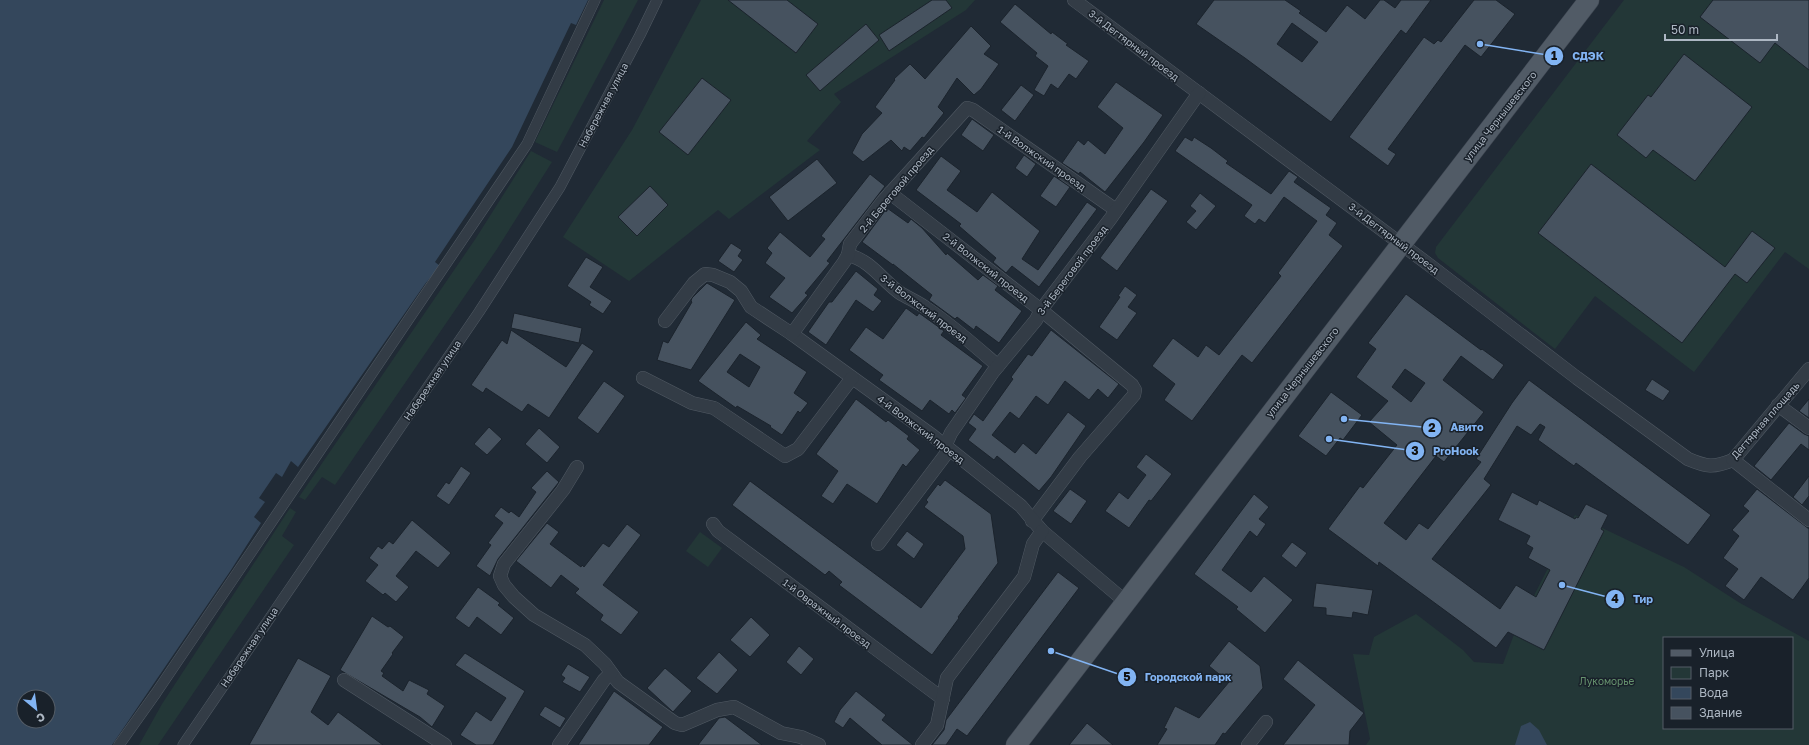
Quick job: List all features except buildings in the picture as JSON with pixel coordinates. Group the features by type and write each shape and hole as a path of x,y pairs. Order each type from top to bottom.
{"main road":[{"name":"улица Чернышевского","path":"1016,745 1589,0"}],"street":[{"path":"119,745 156,693 527,144 594,0"},
{"name":"Набережная улица","path":"183,745 479,312 556,193 657,0"},
{"name":"3-й Дегтярный проезд","path":"1074,0 1401,244 1577,378 1688,459 1702,465 1718,466"},
{"name":"3-й Береговой проезд","path":"878,544 947,448 951,433 998,366 1036,320 1041,310 1116,210 1199,93"},
{"name":"1-й Волжский проезд","path":"967,108 973,110 1116,210"},
{"name":"2-й Береговой проезд","path":"792,334 848,255 850,244 890,193 967,108"},
{"name":"2-й Волжский проезд","path":"890,193 1041,310 1132,385 1136,390 1134,395 1080,457 1032,521"},
{"name":"3-й Волжский проезд","path":"848,255 856,257 869,264 882,279 901,293 926,307 998,366"},
{"name":"4-й Волжский проезд","path":"665,321 694,284 705,274 713,275 730,282 740,291 751,307 792,334 933,436 1021,506 1032,521 1042,531 1126,602"},
{"name":"Дегтярная площадь","path":"1718,466 1733,460 1809,370"},
{"path":"643,378 692,403 714,408 785,456 798,449 852,378"},
{"path":"1778,405 1809,428"},
{"path":"1733,460 1809,520"},
{"path":"577,467 563,490 504,564 500,576 504,585 514,597 534,615 585,645 605,664 618,682 675,722 682,725 717,710 734,707 781,733 801,738 819,745"},
{"name":"1-й Овражный проезд","path":"713,524 718,531 942,699"},
{"path":"922,745 937,725 947,678 1024,577 1033,544 1042,531"},
{"path":"559,745 604,680 611,673"},
{"path":"344,680 445,745"},
{"path":"1248,745 1266,722"}],"green space":[{"path":"604,0 638,0 557,152 535,142"},
{"path":"701,0 975,0 966,10 834,94 841,102 807,141 820,150 729,219 718,210 629,281 563,237 632,130"},
{"path":"1624,0 1809,0 1809,269 1785,252 1694,372 1595,296 1555,349 1438,258 1435,253 1436,247"},
{"path":"531,151 552,162 497,249 335,485 322,477 305,500 299,497 476,238"},
{"path":"290,508 296,512 282,536 294,545 158,745 139,745 162,704"},
{"name":"Лукоморье","path":"1575,515 1684,567 1740,603 1809,641 1809,745 1366,745 1370,739 1353,654 1369,655 1374,637 1416,614 1463,650 1474,662 1503,664 1513,637"},
{"path":"700,532 722,548 708,567 686,551"}],"water":[{"path":"0,0 588,0 576,25 571,23 512,147 435,262 440,266 425,284 298,467 291,461 282,477 276,473 259,498 265,502 254,517 261,523 231,570 112,745 0,745"},
{"path":"1530,722 1539,730 1547,745 1515,745 1521,726"}],"place":[{"name":"СДЭК","path":"1480,44"},
{"name":"Авито","path":"1344,419"},
{"name":"ProHook","path":"1329,439"},
{"name":"Тир","path":"1562,585"},
{"name":"Городской парк","path":"1051,651"}]}
